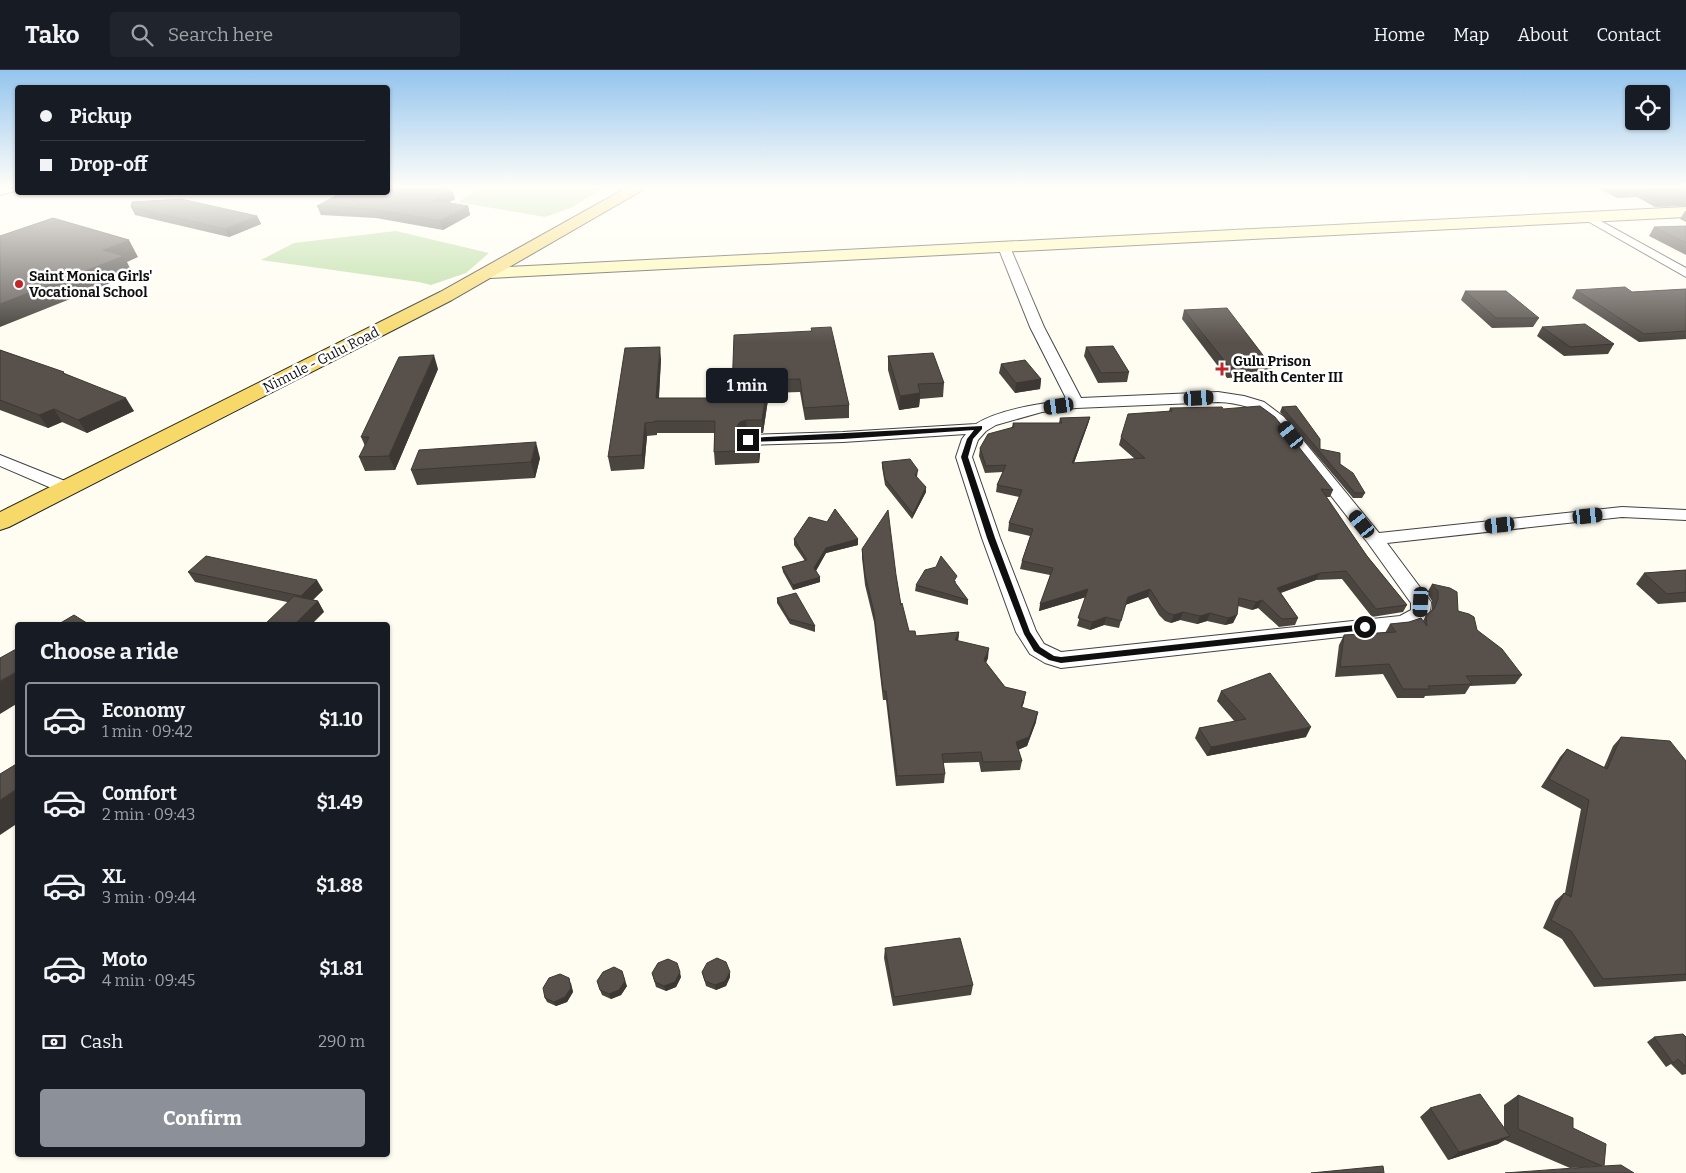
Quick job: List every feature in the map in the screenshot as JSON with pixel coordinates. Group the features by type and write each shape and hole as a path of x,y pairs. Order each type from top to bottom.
{"main road":[{"name":"Nimule - Gulu Road","path":"0,522 69,489 490,273 548,239"},
{"path":"490,273 1156,239"}],"street":[{"path":"1627,239 1686,272"},
{"path":"1004,247 1037,327 1076,403"},
{"path":"1218,397 1258,404 1279,420 1374,539 1421,602 1421,612 1413,619 1403,623 1061,660 1052,658 1037,649 1026,632 991,538 964,457 970,439 980,428 990,422 1014,415 1041,408 1076,403 1218,397"},
{"path":"748,440 843,437 980,428"},
{"path":"0,460 69,489"},
{"path":"1374,539 1622,512 1686,515"}],"green space":[{"path":"324,239 432,239 489,253 466,273 431,285 261,260 294,243"}],"building":[{"path":"0,239 129,240 103,250 124,256 0,304"},
{"path":"1625,287 1632,292 1686,289 1686,331 1644,334 1576,290"},
{"path":"1465,291 1506,291 1539,318 1496,318"},
{"path":"1227,308 1272,367 1230,368 1184,310"},
{"path":"1585,324 1614,344 1570,347 1542,327"},
{"path":"831,327 849,405 804,408 800,379 768,380 762,420 746,420 740,422 737,426 739,431 746,434 760,433 758,450 714,452 715,421 655,421 645,423 642,455 608,457 625,348 660,347 656,398 720,398 720,391 732,391 734,335 812,331 811,328"},
{"path":"1113,346 1129,372 1101,373 1086,347"},
{"path":"0,350 64,372 126,398 78,420 54,409 39,415 0,400"},
{"path":"933,353 944,383 918,384 920,393 900,396 888,356"},
{"path":"434,355 389,456 359,457 369,437 361,437 399,357"},
{"path":"1025,360 1041,379 1016,383 1001,364"},
{"path":"1260,406 1275,417 1333,490 1321,489 1367,556 1407,605 1376,609 1346,571 1320,573 1277,588 1298,618 1282,619 1262,600 1256,602 1239,598 1237,615 1228,618 1210,613 1200,616 1183,612 1174,615 1162,608 1150,589 1128,597 1121,621 1106,617 1092,622 1078,618 1088,589 1040,604 1053,568 1022,561 1033,529 1009,523 1022,490 997,485 1006,465 986,466 980,448 988,434 1014,427 1013,423 1062,423 1060,418 1090,417 1072,463 1145,458 1121,437 1128,414 1172,411 1170,408 1222,407 1223,409"},
{"path":"1296,406 1320,439 1320,449 1340,453 1340,464 1353,473 1365,493 1355,493 1282,407"},
{"path":"536,442 531,462 411,470 419,450"},
{"path":"910,459 918,470 915,475 926,487 913,514 885,479 882,462"},
{"path":"835,509 858,539 826,548 814,568 820,577 793,585 782,567 807,560 794,539 809,517 827,522"},
{"path":"888,510 901,605 902,603 909,631 915,631 916,636 959,632 955,640 989,648 984,660 1005,687 1026,692 1021,707 1038,712 1029,737 1016,742 1022,761 983,762 981,752 942,754 945,774 897,776 886,691 883,691 874,612 865,575 862,549"},
{"path":"206,556 317,580 301,596 188,572"},
{"path":"941,556 957,576 954,581 968,600 916,585 925,570 936,567"},
{"path":"1686,570 1686,592 1667,594 1644,573"},
{"path":"1432,584 1450,588 1457,592 1458,611 1474,617 1477,630 1502,649 1522,675 1466,676 1472,684 1428,686 1430,689 1403,689 1389,664 1340,667 1344,635 1396,632 1390,624 1409,622 1421,618 1427,626 1426,615 1434,609 1438,599 1438,591"},
{"path":"796,593 815,626 789,619 777,598"},
{"path":"294,596 318,601 297,622 267,622"},
{"path":"74,615 85,622 62,622"},
{"path":"15,650 15,673 0,681 0,658"},
{"path":"1270,673 1311,727 1211,747 1199,728 1246,719 1221,691"},
{"path":"1621,737 1670,741 1686,761 1686,974 1603,979 1571,931 1551,920 1564,893 1571,897 1589,800 1549,779 1567,749 1607,769"},
{"path":"15,765 15,790 0,800 0,774"},
{"path":"960,938 973,985 894,997 885,948"},
{"path":"717,958 726,962 730,972 725,981 715,985 705,981 702,972 707,963"},
{"path":"668,959 677,963 680,972 675,982 664,986 655,982 652,973 658,963"},
{"path":"614,967 622,971 625,981 619,990 609,994 600,990 597,981 603,972"},
{"path":"560,974 569,978 571,988 565,997 554,1002 545,998 543,988 549,978"},
{"path":"1683,1034 1686,1037 1686,1067 1678,1059 1673,1063 1654,1037"},
{"path":"1480,1094 1510,1136 1459,1152 1430,1108"},
{"path":"1518,1095 1573,1118 1573,1128 1606,1144 1604,1166 1621,1165 1634,1173 1505,1173 1602,1166 1518,1129"},
{"path":"1383,1166 1384,1173 1311,1173"}],"place":[{"name":"Saint Monica Girls' Vocational School","path":"19,284"},
{"name":"Gulu Prison Health Center III","path":"1222,369"}],"route":[{"path":"748,440 843,437 980,428 970,439 964,457 991,538 1026,632 1037,649 1052,658 1061,660 1365,627"}]}
